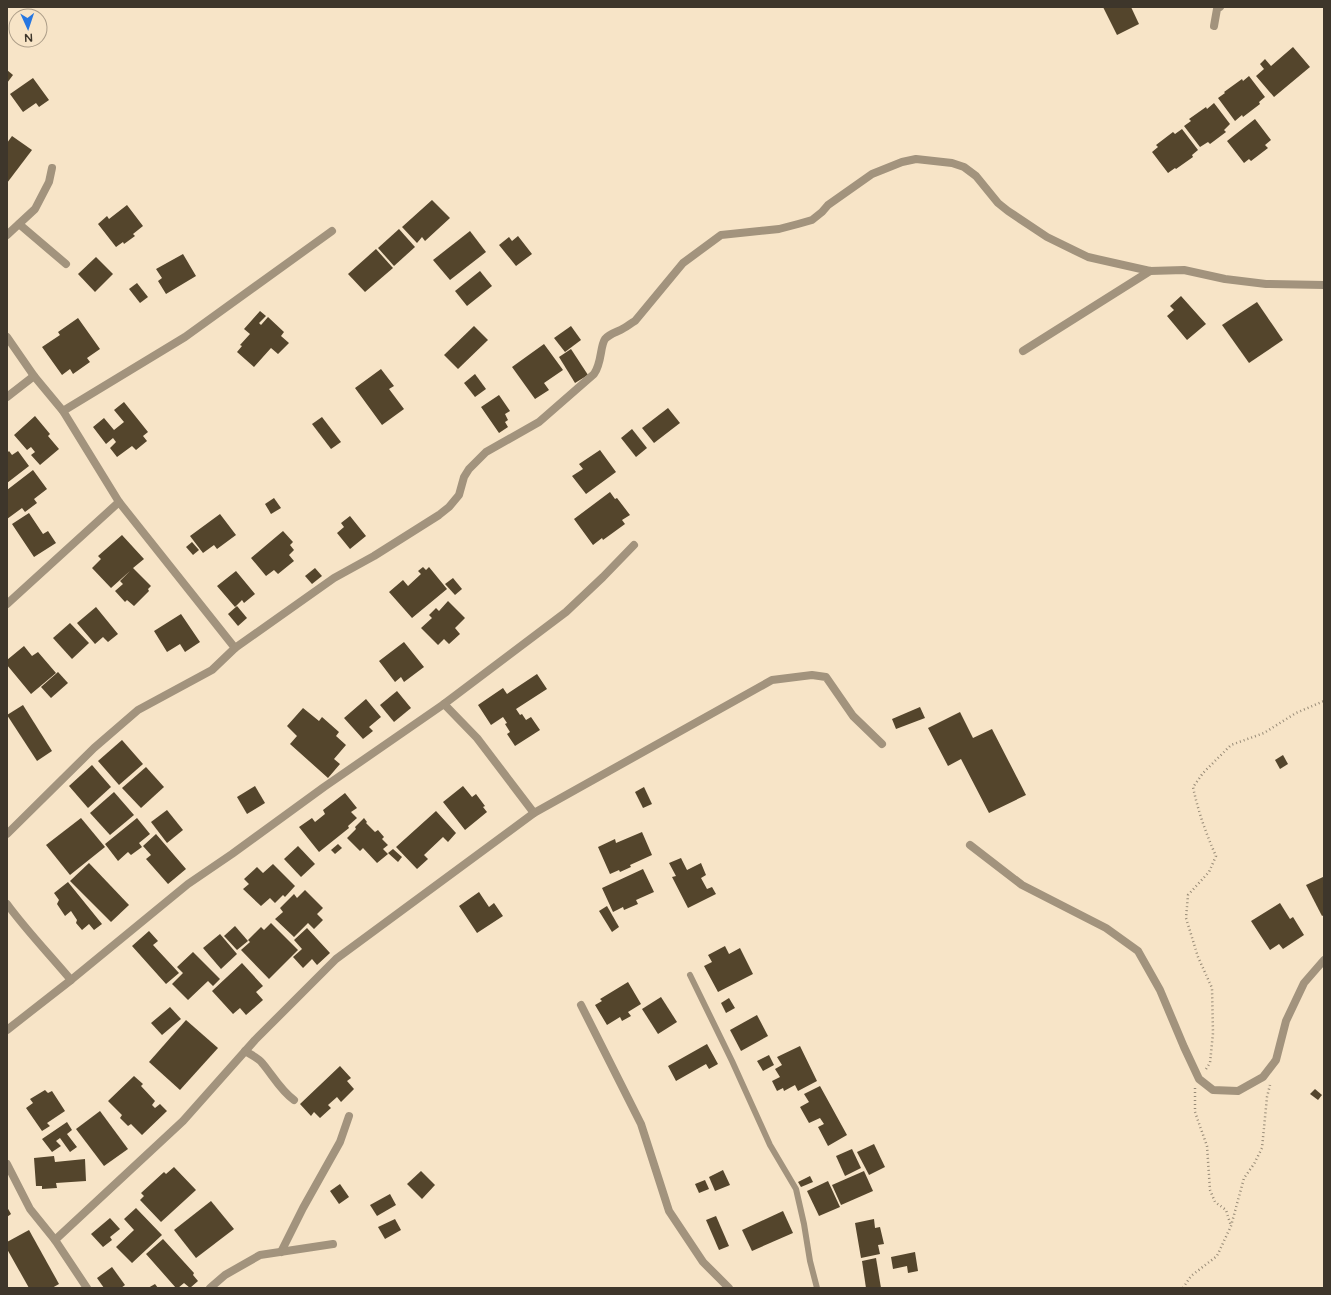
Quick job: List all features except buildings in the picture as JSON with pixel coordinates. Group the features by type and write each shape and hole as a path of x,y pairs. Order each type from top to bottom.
{"street":[{"path":"1214,26 1217,9 1220,7"},
{"path":"7,834 94,748 138,710 212,670 235,648 334,578 374,556 439,515 449,507 459,495 464,477 469,469 486,452 539,422 581,386 598,369 603,342 606,338 612,333 625,328 635,321 683,263 710,242 722,235 779,229 812,220 828,205 872,174 902,162 916,159 952,162 964,167 976,176 998,204 1047,237 1088,257 1150,271 1184,270 1225,279 1266,284 1324,285"},
{"path":"7,235 35,209 49,182 52,168"},
{"path":"19,224 66,264"},
{"path":"63,411 185,337 332,231"},
{"path":"1022,350 1150,271"},
{"path":"7,336 34,376 63,411 119,502 235,648"},
{"path":"7,397 34,376"},
{"path":"7,604 119,502"},
{"path":"7,1030 188,884 444,704 566,612 634,545"},
{"path":"56,1240 183,1121 245,1051 336,959 534,814 772,680 812,675 826,677 853,716 882,744"},
{"path":"444,704 477,738 534,814"},
{"path":"970,845 1022,885 1106,928 1138,951 1160,990 1199,1079 1213,1090 1238,1091 1263,1077 1276,1060 1286,1022 1304,983 1324,960"},
{"path":"7,904 70,980"},
{"path":"581,1005 640,1124 669,1211 702,1262 729,1288"},
{"path":"245,1051 262,1062 280,1086 294,1100"},
{"path":"281,1252 303,1208 340,1142 348,1116"},
{"path":"7,1164 30,1209 56,1240 87,1288"},
{"path":"210,1288 225,1275 260,1255 333,1244"}],"lane":[{"path":"690,975 732,1061 770,1145 796,1189 810,1261 818,1288"}],"path":[{"path":"1231,1226 1226,1210 1214,1202 1210,1190 1207,1146 1195,1112 1194,1090 1199,1079 1210,1063 1213,1033 1212,988 1198,956 1186,918 1188,895 1209,872 1216,856 1196,802 1193,787 1203,773 1231,745 1264,733 1296,713 1324,701"},
{"path":"1183,1288 1191,1276 1217,1256 1231,1226 1244,1178 1254,1164 1262,1148 1267,1097 1271,1082"}]}
